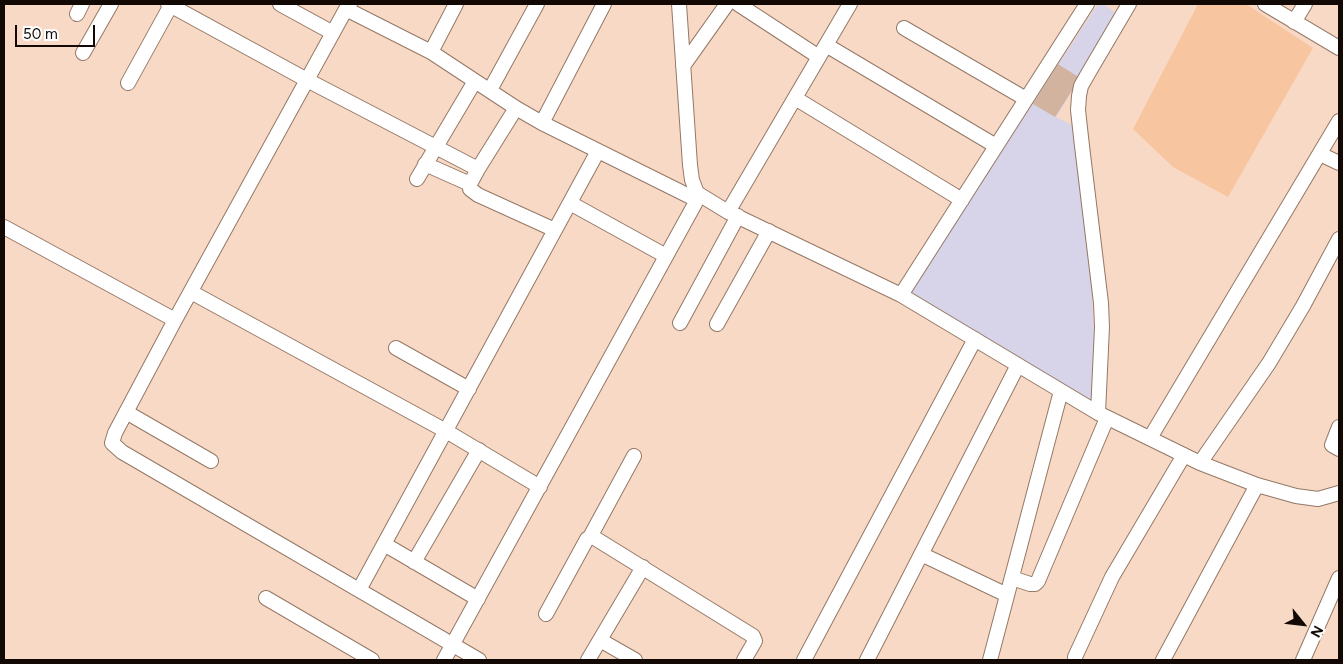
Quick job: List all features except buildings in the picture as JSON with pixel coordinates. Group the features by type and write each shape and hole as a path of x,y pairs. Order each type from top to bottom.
{"street":[{"path":"83,53 111,4"},
{"path":"280,4 333,33"},
{"path":"431,52 456,4"},
{"path":"490,90 537,4"},
{"path":"542,122 604,4"},
{"path":"444,660 697,197 692,180 679,4"},
{"path":"683,66 726,4"},
{"path":"738,4 996,146"},
{"path":"901,295 1087,4"},
{"path":"1265,4 1339,48"},
{"path":"1294,22 1305,4"},
{"path":"128,83 169,5 307,80 478,169"},
{"path":"680,323 733,214 795,98 848,5"},
{"path":"1012,578 1030,584 1038,582 1103,415 1101,303 1078,110 1078,96 1126,5"},
{"path":"480,660 112,443 126,412 175,320 348,6 431,52 516,108 542,122 598,151 901,295 1103,415 1200,463 1257,485 1296,496 1318,499 1339,493"},
{"path":"904,28 1026,99"},
{"path":"417,179 475,81"},
{"path":"795,98 962,200"},
{"path":"516,108 478,169 470,184 470,189 478,195 555,230"},
{"path":"1150,438 1339,121"},
{"path":"359,590 598,151"},
{"path":"1320,154 1339,163"},
{"path":"425,164 470,184"},
{"path":"570,203 666,256"},
{"path":"4,227 175,320"},
{"path":"717,324 768,231"},
{"path":"1200,463 1269,363 1303,306 1339,238"},
{"path":"191,292 446,431 540,487"},
{"path":"804,660 975,339"},
{"path":"396,348 469,389"},
{"path":"867,660 1018,365"},
{"path":"990,660 1061,391"},
{"path":"126,412 211,461"},
{"path":"1339,427 1332,445 1339,448"},
{"path":"414,562 479,450"},
{"path":"1075,657 1112,577 1184,455"},
{"path":"546,614 634,456"},
{"path":"1163,660 1257,485"},
{"path":"590,536 754,636 755,641 744,660"},
{"path":"384,544 478,599"},
{"path":"921,554 1008,595"},
{"path":"588,660 643,567"},
{"path":"1303,660 1339,578"},
{"path":"266,598 372,660"},
{"path":"600,640 635,660"}],"shaded area":[{"path":"1098,4 1103,4 1119,15 1056,117 1076,127 1091,270 1097,404 908,293"},
{"path":"1198,4 1246,4 1313,48 1228,197 1173,167 1133,129"}]}
